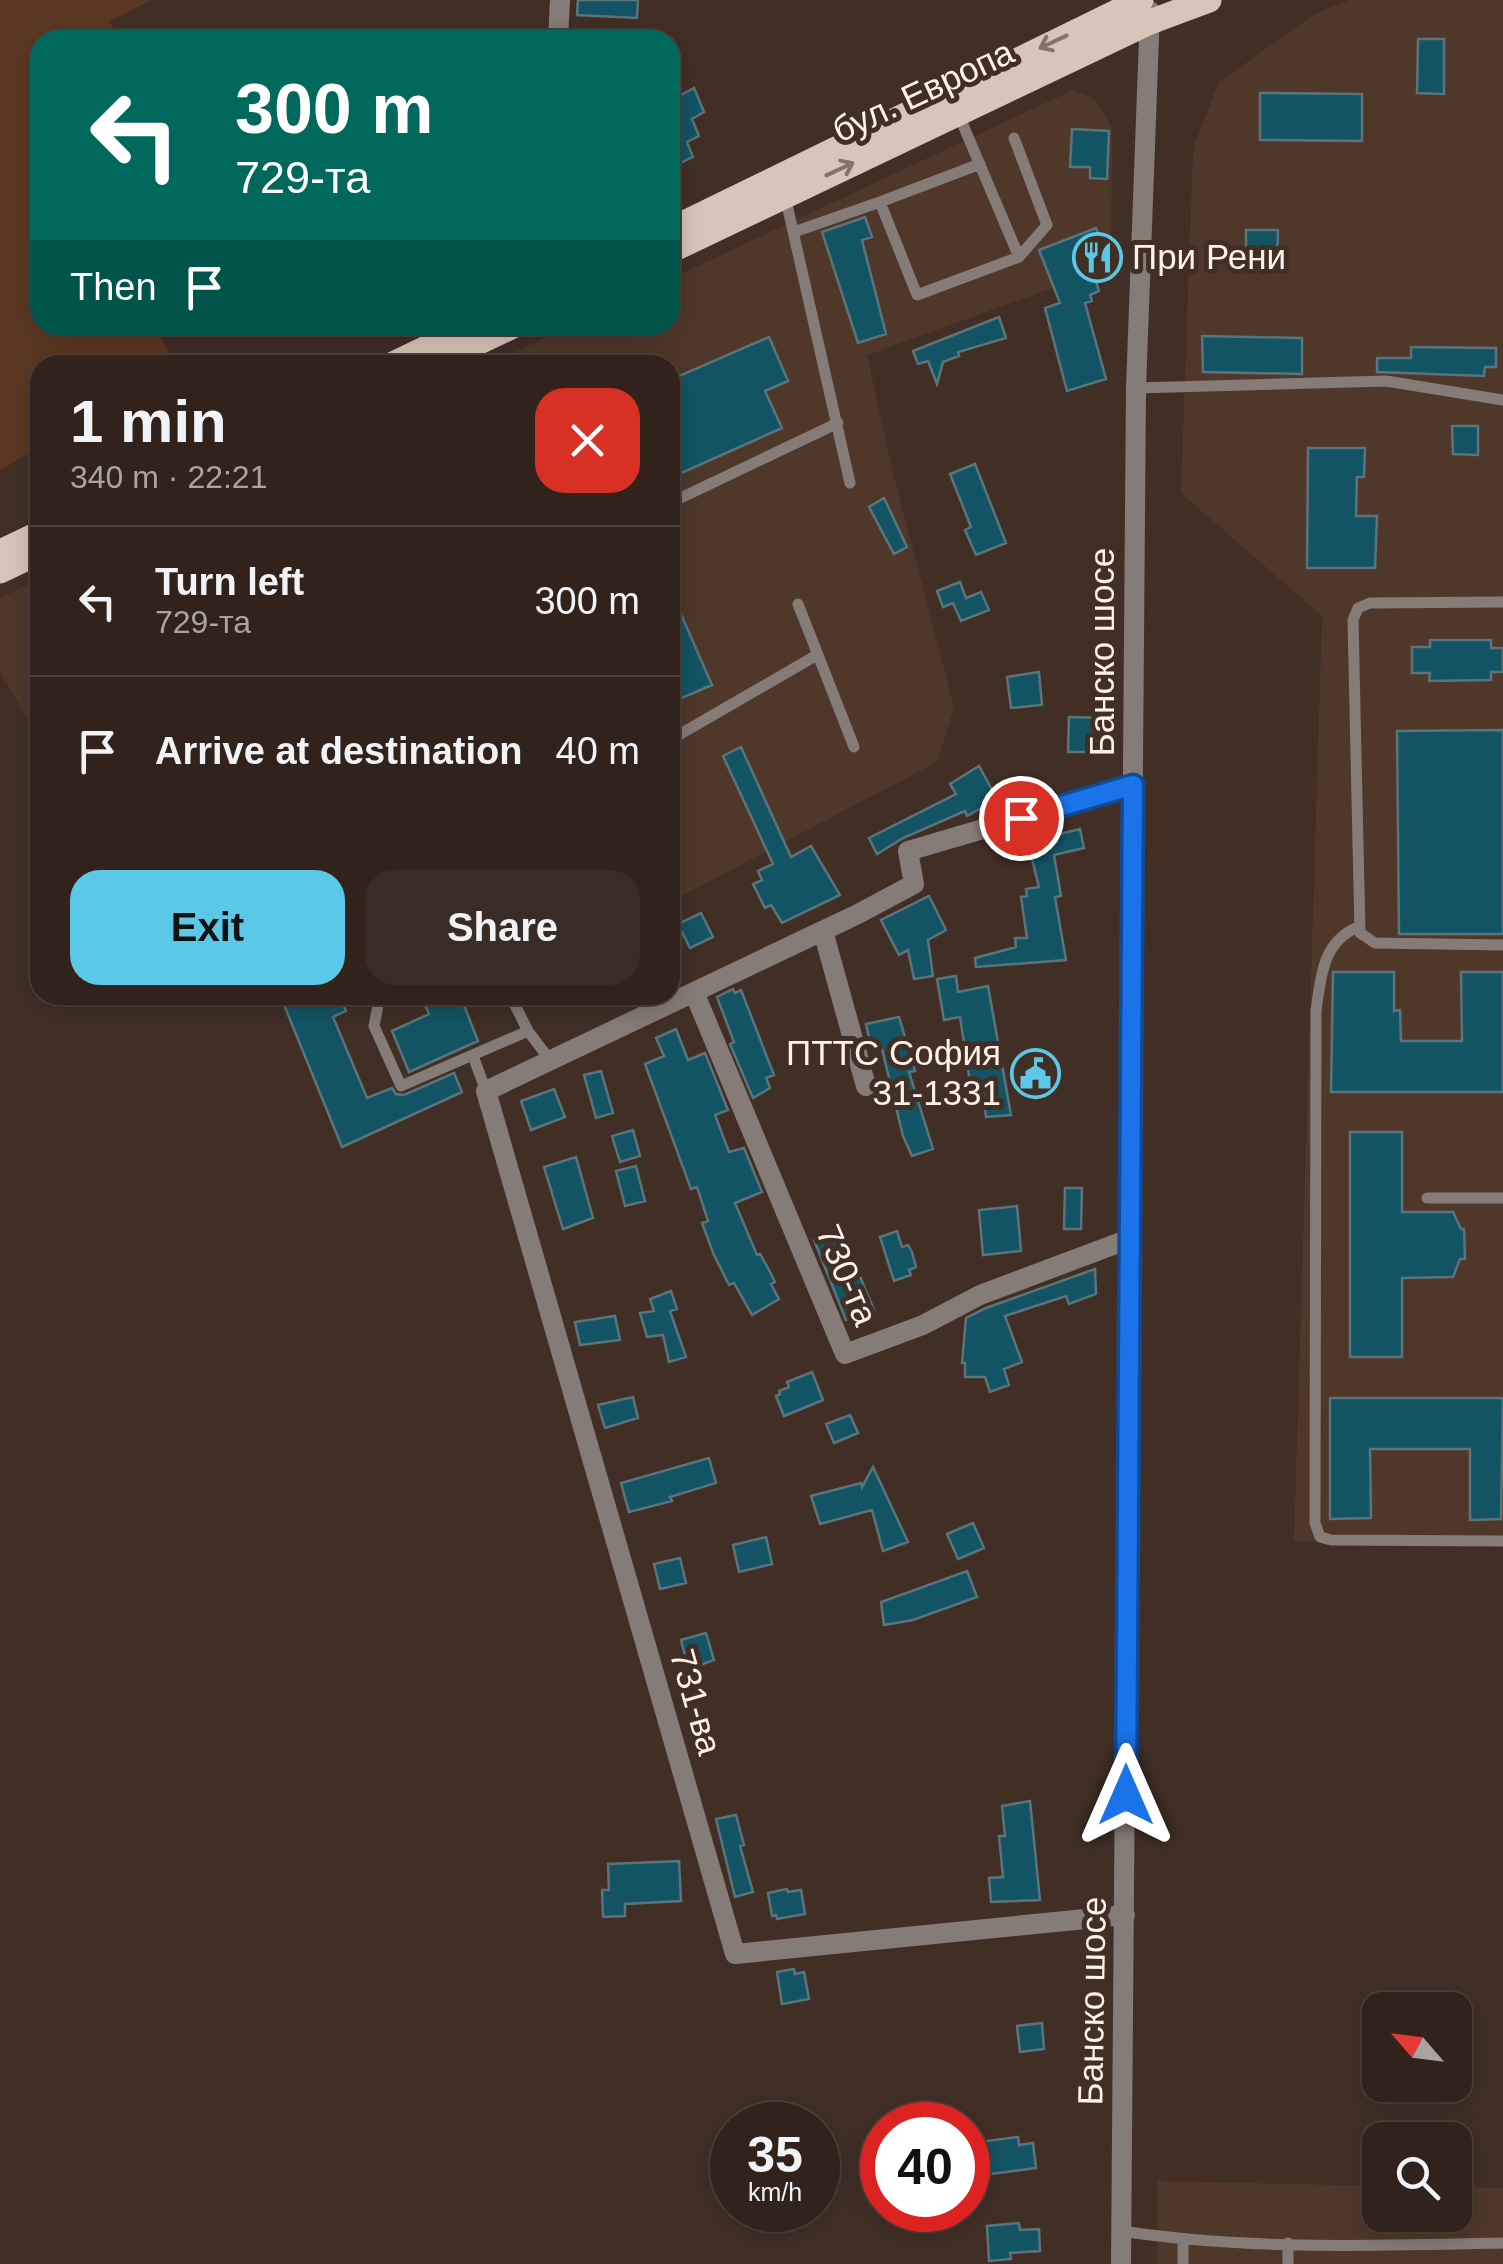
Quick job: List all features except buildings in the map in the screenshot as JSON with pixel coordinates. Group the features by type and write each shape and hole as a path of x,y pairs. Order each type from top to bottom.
{"main road":[{"name":"бул. Европа","path":"680,225 1147,7 1209,0"},
{"name":"бул. Европа","path":"680,246 958,114 1147,7"},
{"path":"412,355 453,335"},
{"path":"453,355 494,335"},
{"path":"0,552 30,538"},
{"path":"0,571 30,557"}],"street":[{"path":"558,30 560,0"},
{"name":"Банско шосе","path":"1121,2264 1136,388 1147,7"},
{"path":"680,999 914,884 908,851 1133,785"},
{"path":"823,931 866,1086"},
{"name":"730-та","path":"694,992 845,1354 923,1325 980,1294 1129,1239"},
{"path":"486,1091 666,1005"},
{"name":"731-ва","path":"486,1091 735,1954 1125,1914"}],"lane":[{"path":"958,114 1019,257"},
{"path":"880,202 917,295 1019,257 1047,226 1014,138"},
{"path":"794,232 980,164"},
{"path":"785,196 850,483"},
{"path":"1136,388 1386,382 1503,400"},
{"path":"680,498 838,423"},
{"path":"1503,602 1370,603 1354,613 1358,926 1363,938 1374,943 1503,945"},
{"path":"798,604 854,747"},
{"path":"680,734 817,655"},
{"path":"1358,926 1344,932 1324,960 1316,1011 1315,1523 1320,1536 1331,1540 1503,1541"},
{"path":"378,1005 374,1026 401,1086 528,1031"},
{"path":"515,1005 550,1060"},
{"path":"472,1056 486,1091"},
{"path":"1428,1198 1503,1198"},
{"path":"1122,2231 1184,2240 1389,2246 1503,2243"},
{"path":"1183,2264 1184,2240"},
{"path":"1288,2243 1288,2264"}],"shaded area":[{"path":"0,0 151,0 110,21 115,30 30,30 30,335 159,335 170,355 30,355 30,453 0,470"},
{"path":"1349,0 1503,0 1503,1545 1294,1541 1322,616 1181,493 1193,149 1219,82 1315,14"},
{"path":"1073,90 1094,99 1112,127 1111,267 867,355 893,473 954,707 937,762 680,897 680,355 508,355 552,335 680,335 680,274"},
{"path":"30,584 30,724 0,671 0,598"},
{"path":"1158,2181 1362,2186 1362,2232 1472,2232 1472,2187 1503,2188 1503,2264 1157,2264"}],"place":[{"name":"При Рени","path":"1097,257"},
{"name":"ПТТС София 31-1331","path":"1036,1073"}],"route":[{"path":"1021,818 1133,785 1126,1795"}]}
